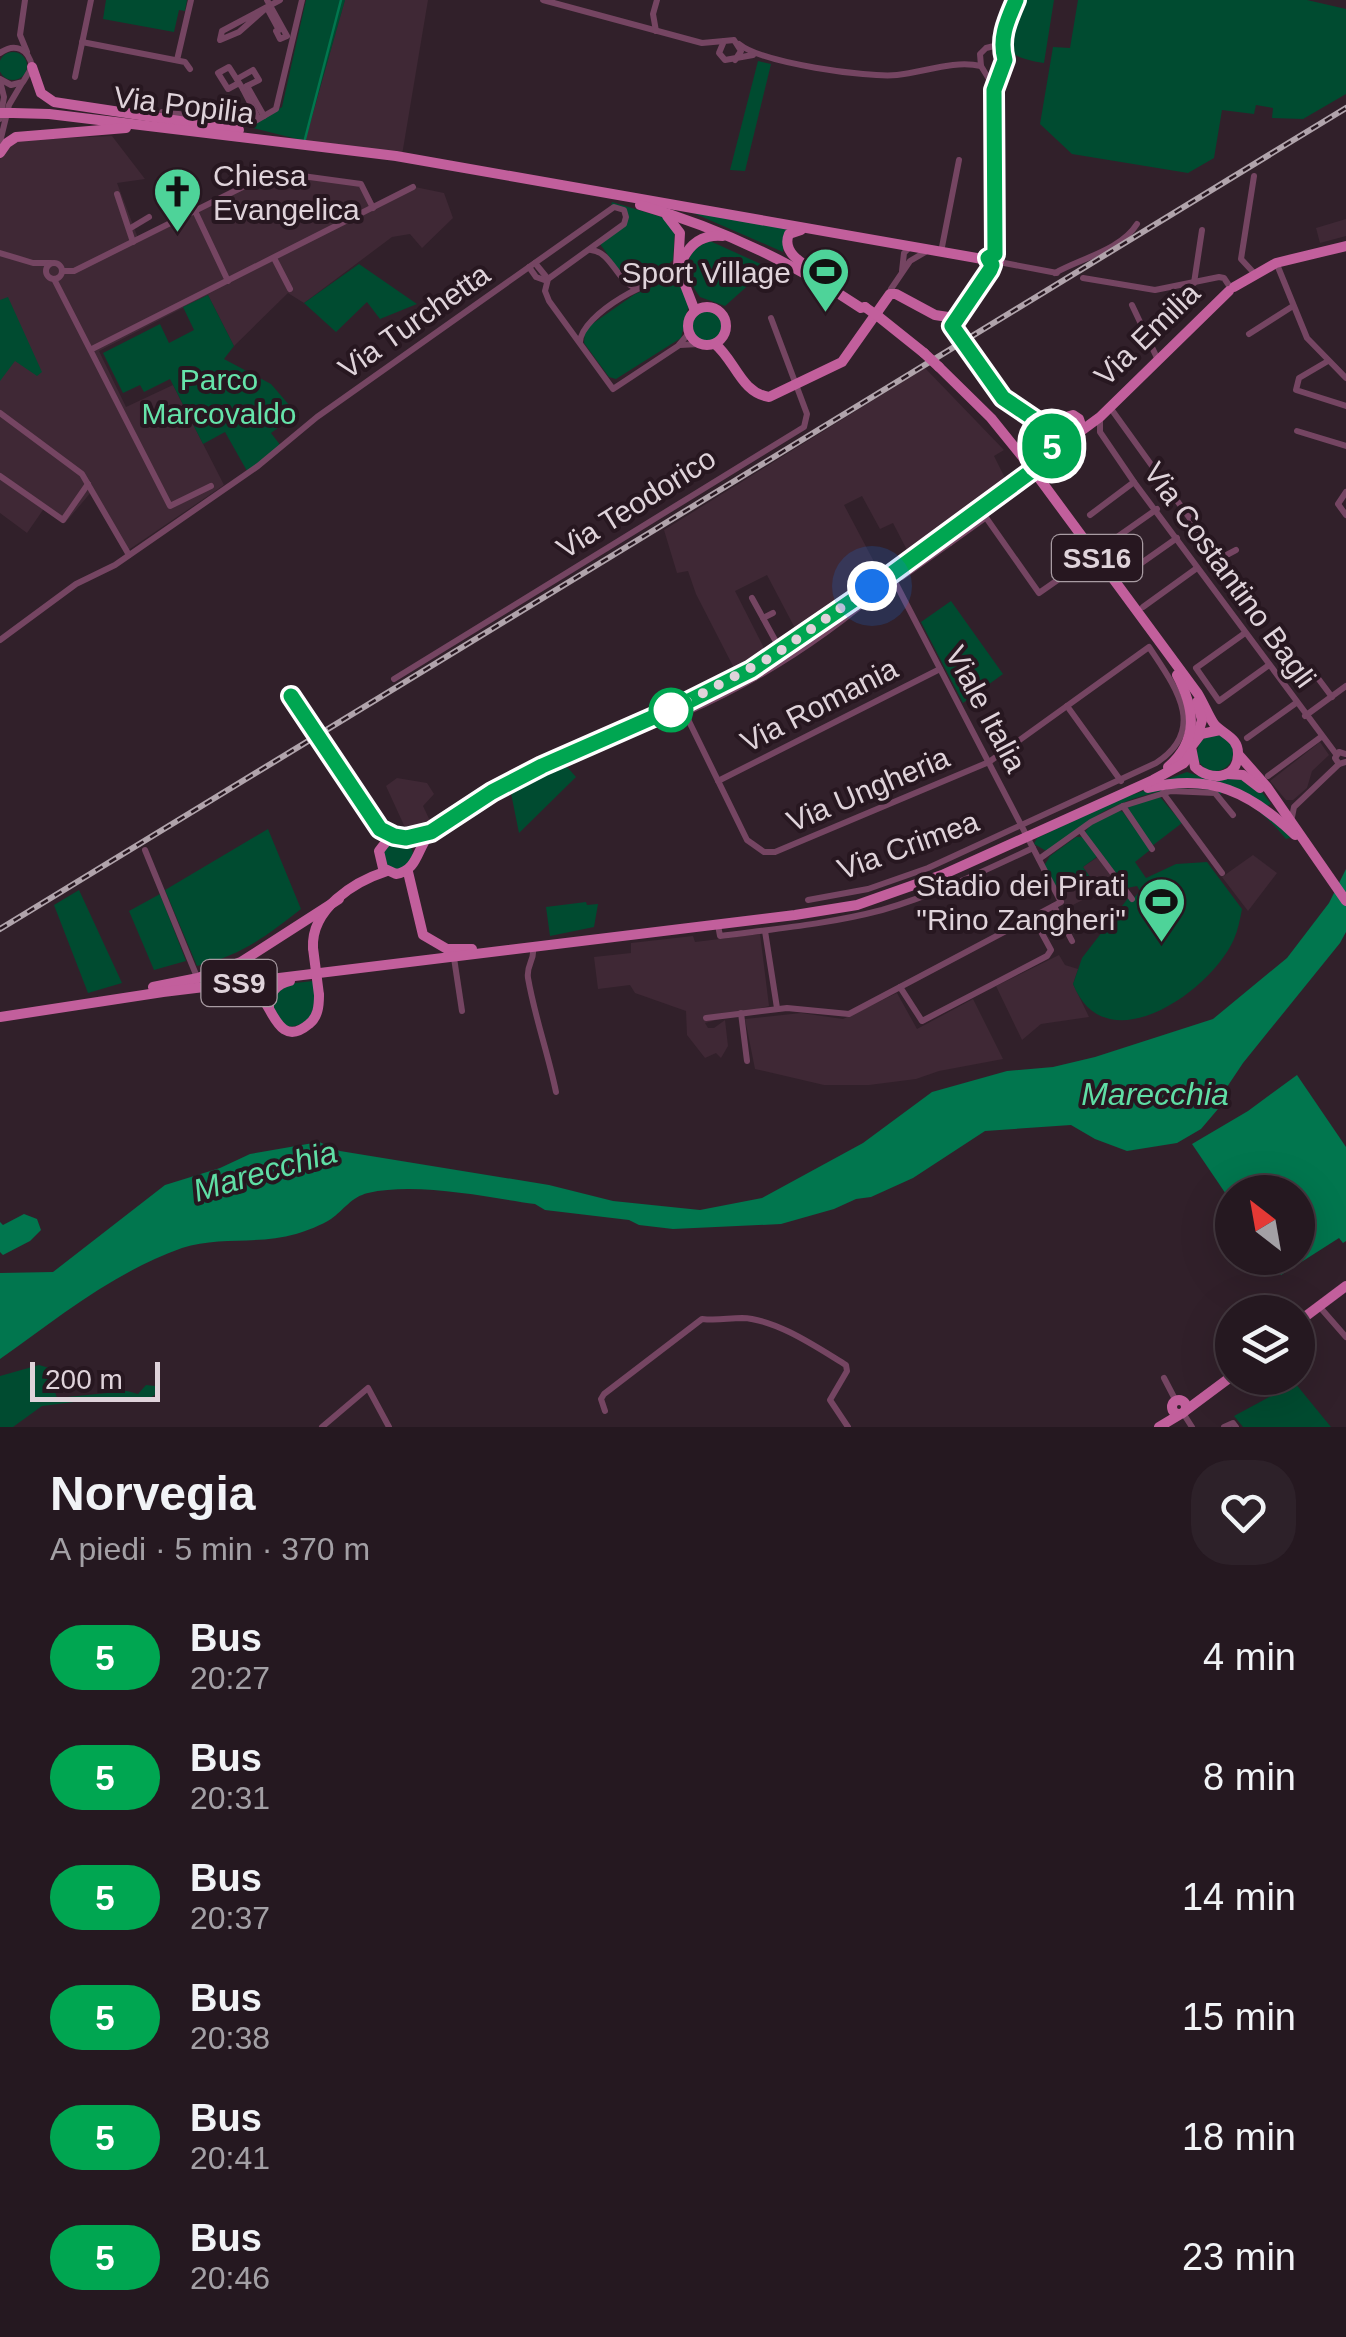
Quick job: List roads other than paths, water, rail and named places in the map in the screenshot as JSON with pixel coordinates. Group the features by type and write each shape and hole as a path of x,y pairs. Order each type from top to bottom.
{"main road":[{"path":"32,67 41,94 54,102 308,145"},
{"name":"Via Popilia","path":"0,116 14,113 157,127 396,156 632,200"},
{"path":"0,153 16,137 157,127"},
{"path":"632,200 993,260 950,321"},
{"name":"SS16","path":"632,200 759,248 865,307"},
{"name":"SS16","path":"632,200 735,232 831,281 939,367 990,418 1036,474 1172,666 1200,710 1202,720 1197,737"},
{"path":"657,210 674,222 680,233 682,276 696,305"},
{"path":"803,230 789,234 785,242 788,252 831,281"},
{"path":"682,276 689,247 710,236 759,248"},
{"path":"1232,290 1254,273 1346,246"},
{"path":"1232,290 1297,258"},
{"name":"Via Emilia","path":"1055,438 1079,434 1232,290"},
{"path":"718,341 754,394 769,397 842,362 882,302 896,294 950,321 1003,398 1037,419 1055,438"},
{"path":"696,305 688,321 688,333 699,344 718,341"},
{"path":"696,305 714,308 723,315 726,326 718,341"},
{"name":"Via Emilia","path":"1037,419 1058,420 1068,414 1090,419 1103,412"},
{"path":"1079,419 1079,434"},
{"path":"363,882 372,872 385,841 394,836 406,838 431,832 492,792 542,766 683,709 768,664 781,650 982,513 1048,458 1058,420"},
{"name":"SS16","path":"1154,645 1198,694 1220,730 1234,740 1238,754 1263,777 1297,834"},
{"path":"1135,789 1167,768 1188,741 1192,708 1172,666"},
{"path":"1198,771 1190,752 1197,737 1206,731 1220,730"},
{"name":"SS9","path":"0,1017 368,966 718,924 796,921 915,893 1025,832 1121,801 1135,789 1176,769 1190,752"},
{"path":"1226,774 1234,767 1238,754"},
{"name":"SS16","path":"1198,771 1212,777 1242,776 1256,784 1346,901"},
{"name":"SS9","path":"1135,789 1180,772 1198,771"},
{"path":"1135,789 1187,782 1226,788 1260,804 1297,834"},
{"path":"378,858 387,871 408,872 415,863 416,852 431,832"},
{"path":"406,838 416,852"},
{"path":"96,1002 198,978 259,952 363,882 387,871"},
{"path":"408,872 419,927 430,941 447,949 481,948 492,952"},
{"path":"163,992 252,989 259,993 282,1027 305,1027 317,1015 313,948 317,922 339,899"},
{"path":"270,1014 271,994 282,983 354,973 368,966"},
{"path":"1317,1304 1344,1291"},
{"path":"1158,1427 1180,1408 1215,1388"}],"street":[{"path":"0,142 10,105 32,67 20,28 25,0"},
{"path":"76,77 90,0"},
{"path":"178,60 191,0"},
{"path":"238,27 280,0"},
{"path":"162,112 252,122 278,106 302,0"},
{"path":"543,0 702,42 730,39 756,54 879,76 963,64 992,72 1002,68"},
{"path":"656,31 653,14 657,0"},
{"path":"997,48 1016,0"},
{"path":"267,6 288,34 280,39 276,32 279,30 267,6"},
{"path":"638,26 653,14"},
{"path":"2,51 20,28"},
{"path":"720,56 718,49 724,40"},
{"path":"82,42 178,60 188,63 190,69"},
{"path":"702,42 725,60 756,54"},
{"path":"735,60 741,51 739,44"},
{"path":"2,51 17,48 28,54"},
{"path":"963,64 982,50 997,48"},
{"path":"997,48 1005,56 994,90 993,260 1056,273 1130,233 1137,224"},
{"path":"982,50 982,67 994,90"},
{"path":"0,80 11,85 23,82"},
{"path":"0,80 4,97 0,116"},
{"path":"241,84 261,117"},
{"path":"941,253 959,160"},
{"path":"50,277 74,271 277,172 361,184 373,208"},
{"path":"1254,176 1241,259 1254,273"},
{"path":"92,349 413,188"},
{"path":"118,194 133,242"},
{"name":"Via Turchetta","path":"0,640 76,584 129,555 274,455 317,417 610,209 624,210 624,224 585,252"},
{"path":"194,211 228,281"},
{"path":"129,229 149,218"},
{"path":"1194,283 1202,230"},
{"path":"894,245 906,261"},
{"path":"891,289 902,272 909,248"},
{"path":"640,288 624,282 600,251 585,252 548,280 546,295 613,389 678,346 688,333"},
{"path":"906,261 928,251"},
{"path":"0,253 33,264 50,277 66,298 170,506 211,486"},
{"path":"274,258 290,289"},
{"path":"50,277 51,263"},
{"path":"33,264 58,264 63,272 66,298"},
{"path":"532,265 548,280"},
{"path":"1278,267 1307,338 1346,378"},
{"path":"580,343 586,324 640,288 682,276"},
{"path":"1083,278 1155,290 1218,276 1232,290"},
{"path":"1132,306 1158,360"},
{"path":"1249,334 1293,306"},
{"name":"Via Teodorico","path":"394,678 423,655 804,427 807,414 771,318"},
{"path":"678,346 699,344"},
{"path":"1328,361 1300,378 1296,390 1346,406"},
{"path":"1079,434 1088,429 1100,432 1103,412"},
{"path":"1103,412 1219,559 1236,550"},
{"path":"0,413 73,465 129,555"},
{"path":"1297,431 1346,446"},
{"name":"Via Costantino Bagli","path":"1100,432 1305,716 1321,737 1343,752"},
{"path":"0,476 63,520 88,484"},
{"path":"1090,515 1134,482"},
{"path":"1346,492 1338,504 1346,515"},
{"path":"1104,547 1156,509"},
{"path":"982,513 1039,593 1082,562"},
{"path":"1122,576 1177,538"},
{"path":"1143,606 1197,568"},
{"path":"768,664 893,577"},
{"name":"Viale Italia","path":"893,577 1039,859 1072,941"},
{"path":"752,598 781,650"},
{"path":"763,618 772,613"},
{"path":"1245,633 1196,668 1219,701 1269,665"},
{"name":"Via Ungheria","path":"718,780 747,840 764,852 790,847 989,762 1154,645"},
{"name":"Via Crimea","path":"808,900 904,877 1025,832 1166,756 1183,729 1183,704 1154,645"},
{"name":"Via Romania","path":"718,780 940,669"},
{"path":"1311,669 1332,697"},
{"path":"1305,716 1346,686"},
{"path":"1247,738 1296,703"},
{"path":"1067,706 1121,781"},
{"path":"683,709 718,780"},
{"path":"1302,798 1285,803 1263,777 1321,737"},
{"path":"1297,834 1291,811 1342,763 1343,752"},
{"path":"1039,859 1121,801 1196,791 1215,794 1232,815"},
{"path":"1164,793 1222,873"},
{"path":"1121,801 1152,848"},
{"path":"1081,831 1132,899"},
{"path":"915,893 1033,848"},
{"path":"145,850 198,978"},
{"path":"706,1018 776,1008 849,1014 1058,904"},
{"path":"900,987 922,1021 1051,954 1033,917"},
{"path":"718,924 720,936 796,921"},
{"path":"765,930 776,1008"},
{"path":"533,947 534,956 527,971 556,1092"},
{"path":"453,956 462,1011"},
{"path":"741,1013 747,1061"},
{"path":"1317,1304 1346,1337"},
{"path":"606,1411 601,1399 604,1394 702,1319 717,1322 744,1318 786,1332 846,1365 848,1372 830,1400 848,1427"},
{"path":"1164,1378 1192,1427"},
{"path":"322,1427 368,1388 390,1427"},
{"path":"1224,1427 1233,1423 1236,1427"}],"water":[{"name":"Marecchia","path":"1346,869 1346,932 1340,943 1243,1063 1218,1109 1201,1129 1177,1143 1127,1151 1071,1125 985,1131 913,1178 871,1197 781,1224 673,1229 451,1192 408,1189 368,1193 327,1221 296,1234 196,1244 157,1258 87,1297 0,1359 0,1273 53,1272 165,1185 250,1154 319,1142 340,1151 549,1185 613,1201 700,1210 762,1198 863,1143 932,1092 1007,1071 1053,1067 1095,1057 1213,1019 1287,958 1329,903"},
{"path":"1297,1075 1346,1147 1346,1241 1343,1243 1339,1238 1315,1253 1315,1175 1215,1178 1192,1144 1248,1111"},
{"path":"24,1214 37,1219 41,1230 30,1241 3,1255 0,1222 3,1225"}],"waterway":[{"path":"305,139 341,0"}],"tunnel":[{"path":"960,337 966,347"}],"railway":[{"path":"0,929 1346,108"}],"place":[{"name":"Chiesa Evangelica","path":"178,234"},
{"name":"Sport Village","path":"826,314"},
{"name":"Stadio dei Pirati \"Rino Zangheri\"","path":"1161,944"}],"park label":[{"name":"Parco Marcovaldo","path":"219,396"}]}
